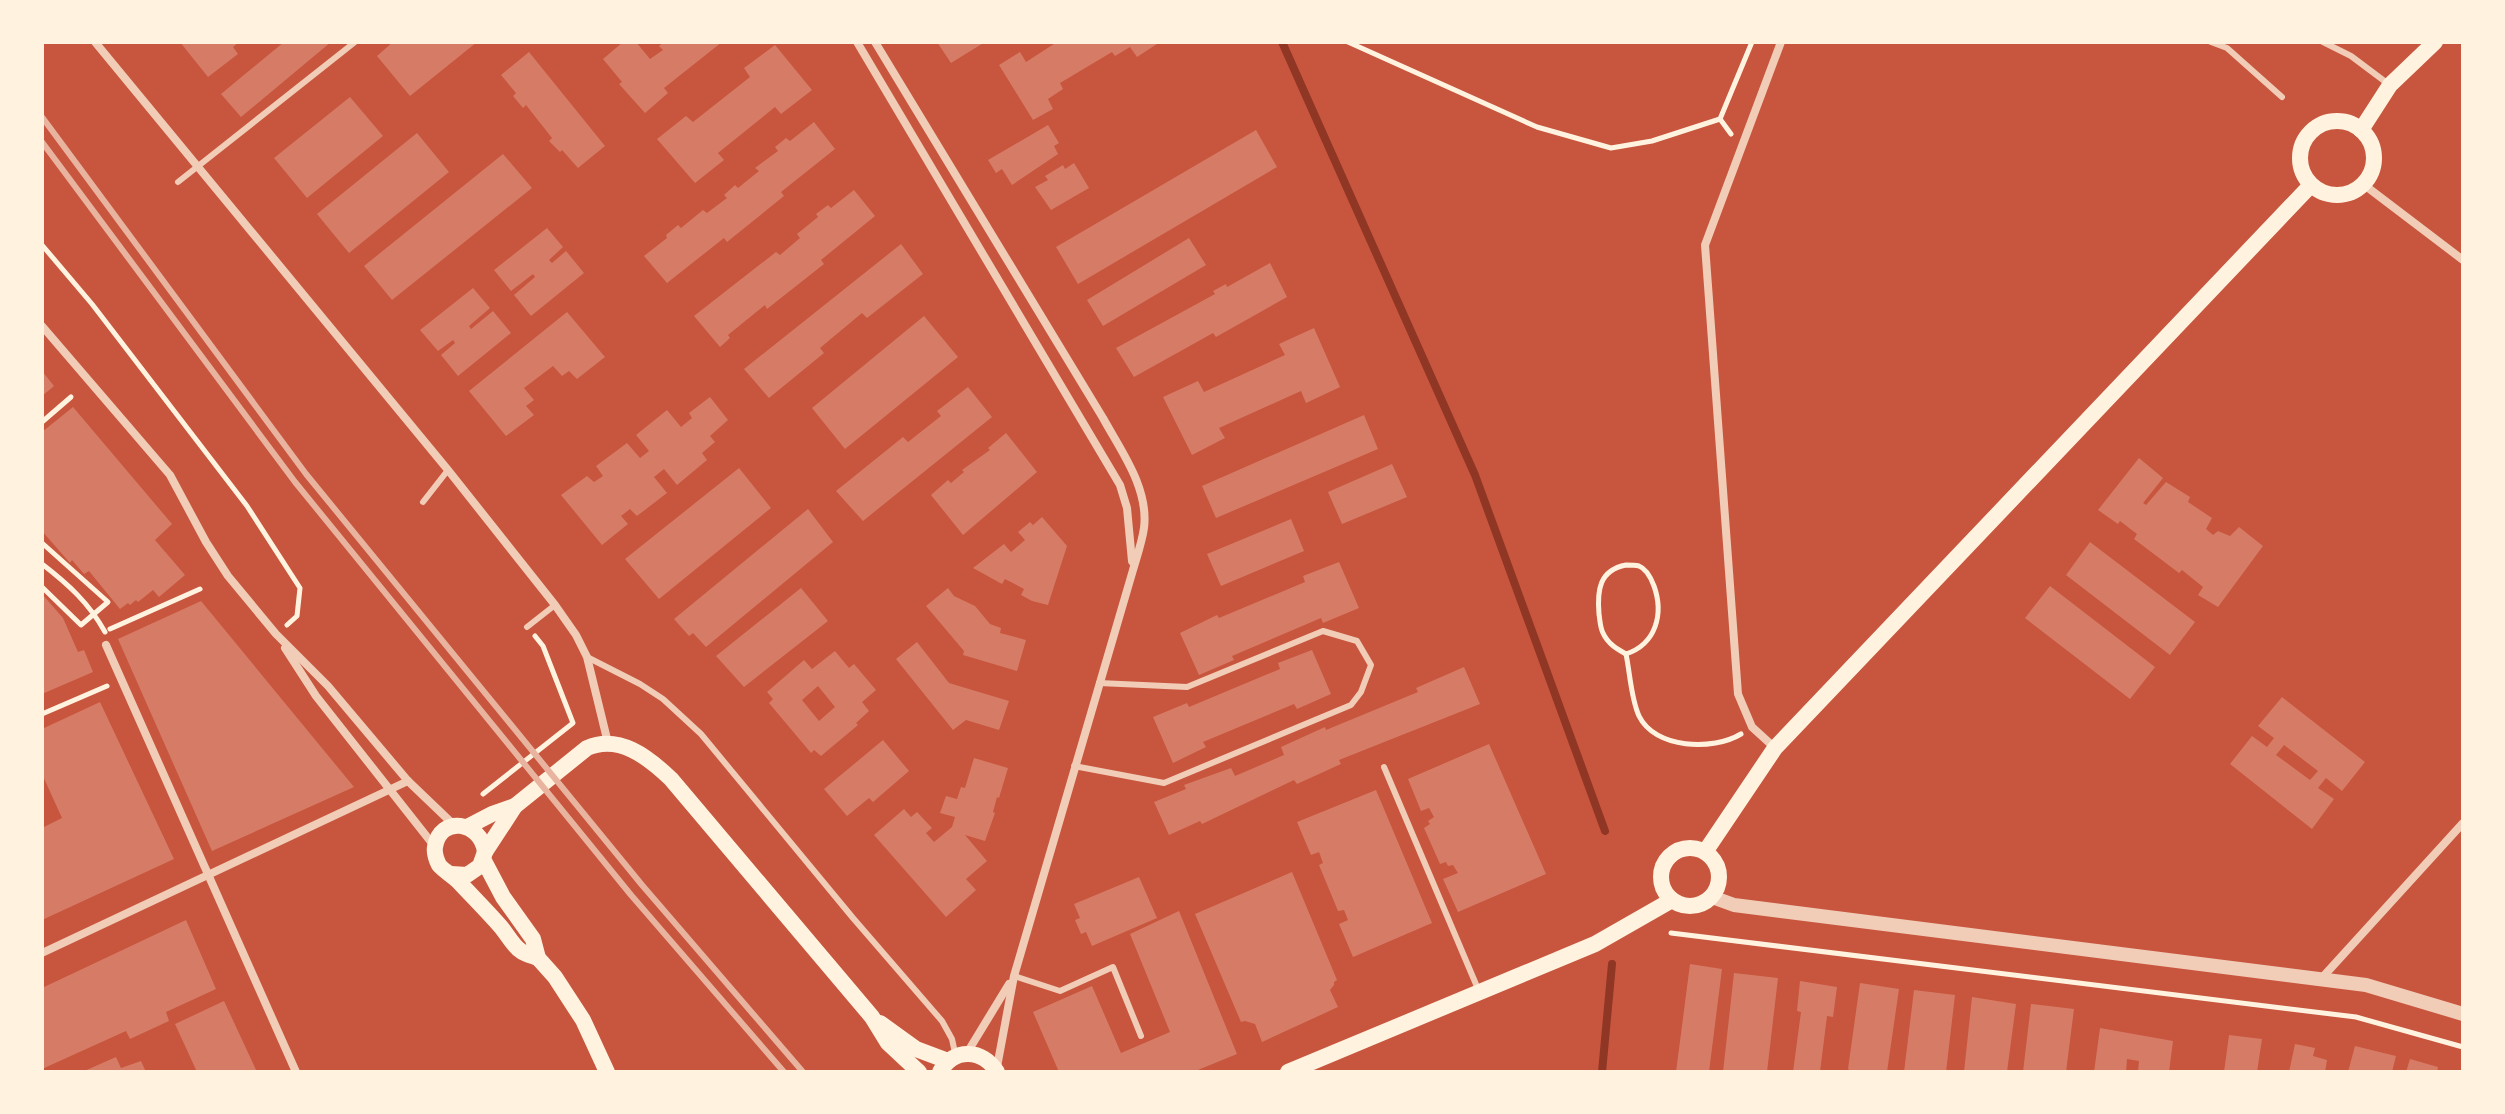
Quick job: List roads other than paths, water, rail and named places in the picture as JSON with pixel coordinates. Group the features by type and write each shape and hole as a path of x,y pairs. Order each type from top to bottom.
{"main road":[{"path":"2361,130 2390,85 2435,42"},
{"path":"2338,121 2350,123 2361,130 2369,139 2374,163 2363,184 2343,195 2331,195 2311,185 2303,175 2300,162 2300,150 2305,138 2325,123 2338,121"},
{"path":"1705,852 1775,748 2311,185"},
{"path":"538,958 520,951 484,908 438,863 435,847 442,833 496,820 579,754 597,744 608,743 635,751 671,779 872,1017 888,1043 919,1072"},
{"path":"451,874 467,875 480,866 496,820"},
{"path":"461,827 481,838 484,856 503,897 533,939 538,958 571,999 607,1072"},
{"path":"1684,848 1705,852 1715,860 1720,873 1712,897 1692,906 1672,900 1661,881 1667,860 1684,848"},
{"path":"1288,1072 1595,944 1672,900"},
{"path":"872,1017 916,1049 953,1060 982,1056 997,1071"}],"street":[{"path":"95,42 448,470 555,605 587,657 608,743"},
{"path":"857,42 1120,485 1127,508 1133,570"},
{"path":"875,42 1095,404 1135,475 1145,507 1144,528 1133,570 1014,976 997,1071"},
{"path":"1775,748 1752,727 1738,694 1705,245 1781,42"},
{"path":"2363,184 2463,260"},
{"path":"42,326 170,475 228,576 276,634 328,686 408,781 461,827"},
{"path":"276,634 316,696 435,847"},
{"path":"106,645 296,1072"},
{"path":"42,953 408,781"},
{"path":"2320,980 2463,823"},
{"path":"1712,897 1734,905 2366,985 2463,1014"},
{"path":"953,1060 1014,976"}],"lane":[{"path":"178,182 355,42"},
{"path":"2211,42 2227,48 2282,97"},
{"path":"2227,48 2237,42"},
{"path":"2323,42 2351,56 2390,85"},
{"path":"423,502 448,470"},
{"path":"527,627 555,605"},
{"path":"1074,766 1164,783 1351,705 1361,692 1371,665 1357,641 1323,631 1187,687 1099,683"},
{"path":"587,657 663,699 701,734 942,1021 952,1039 953,1060"},
{"path":"1384,767 1480,992"},
{"path":"1014,976 1060,991 1113,967 1141,1036"}],"waterway":[{"path":"1282,42 1475,475 1605,831"},
{"path":"1602,1072 1612,964"}],"railway":[{"path":"42,117 306,474 642,885 803,1072"},
{"path":"42,142 295,482 631,895 784,1072"}]}
